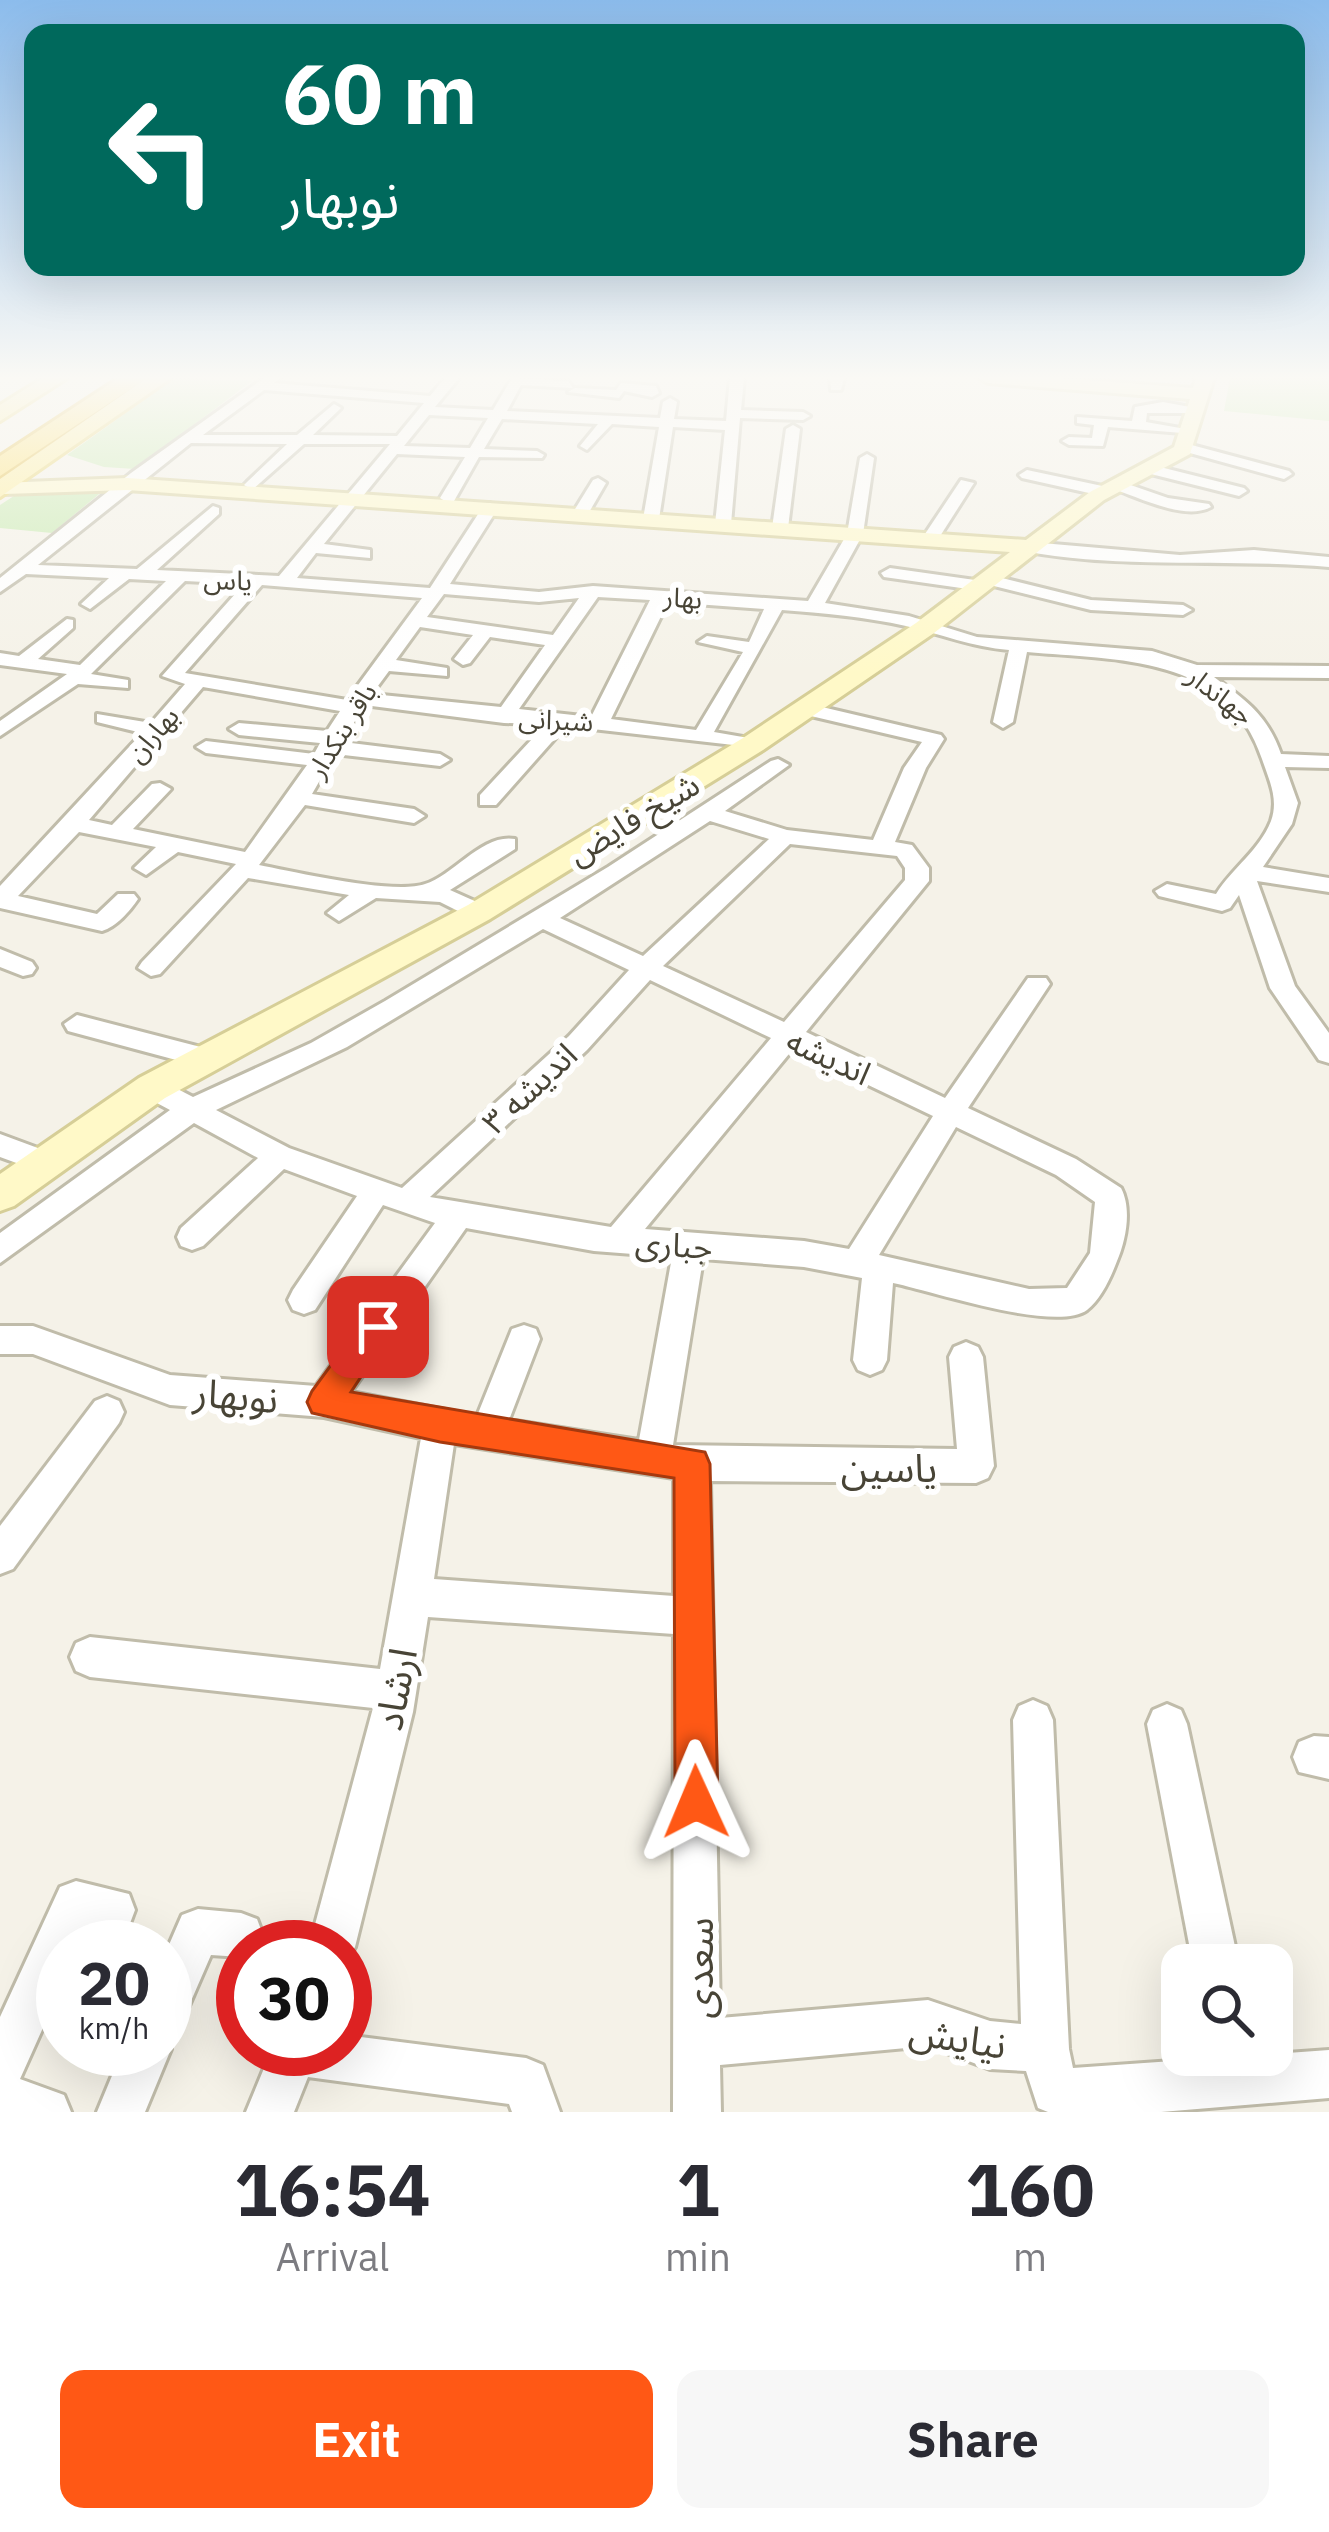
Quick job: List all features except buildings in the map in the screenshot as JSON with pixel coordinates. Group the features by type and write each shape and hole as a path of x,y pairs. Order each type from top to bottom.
{"street":[{"path":"105,477 490,508 583,511"},
{"path":"0,587 137,477"},
{"path":"252,484 260,477"},
{"path":"284,582 373,477"},
{"path":"448,498 461,477"},
{"path":"652,516 658,477"},
{"path":"724,520 727,477"},
{"path":"780,524 788,477"},
{"path":"814,607 856,530 864,477"},
{"path":"1037,477 1203,507"},
{"name":"شیخ فایض","path":"0,1195 152,1088 479,911 753,744 925,628 1113,489 1139,477"},
{"path":"1179,477 1239,491"},
{"path":"1,482 252,484 357,496 448,498 932,536 1180,560 1254,555 1329,562"},
{"path":"583,511 598,483"},
{"path":"932,536 966,483"},
{"name":"باقر بنکدار","path":"151,968 247,865 299,798 355,703 490,508"},
{"path":"90,604 213,511"},
{"path":"313,548 364,554"},
{"name":"یاس","path":"23,568 436,591"},
{"path":"890,573 986,583 1091,604 1183,610"},
{"path":"0,730 79,675 179,578"},
{"path":"196,683 172,676 257,580"},
{"name":"بهار","path":"436,591 539,597 592,591 775,604 909,621 925,628"},
{"path":"504,716 592,591"},
{"path":"600,720 662,596"},
{"path":"463,659 501,600"},
{"path":"702,736 775,604"},
{"path":"413,621 555,640"},
{"path":"23,662 67,625"},
{"name":"جهاندار","path":"925,628 975,642 1152,657 1194,671 1248,711 1262,728 1275,760 1287,803 1281,824 1262,857 1242,871 1222,902 1168,891"},
{"path":"707,642 753,648"},
{"path":"1003,722 1019,646"},
{"path":"0,658 122,684"},
{"path":"382,664 440,672"},
{"path":"1194,671 1329,672"},
{"name":"بهاران","path":"0,900 74,824 196,683 355,703"},
{"name":"شیرانی","path":"355,703 600,720 753,744"},
{"path":"805,709 934,739 915,768 883,844"},
{"path":"104,718 156,730"},
{"path":"488,800 562,720"},
{"path":"239,728 330,749"},
{"path":"206,747 330,749 440,760"},
{"path":"1275,760 1329,762"},
{"name":"شیخ فایض","path":"0,1250 103,1169 194,1108 338,1040 545,920 778,765"},
{"path":"117,833 160,789"},
{"path":"299,798 414,816"},
{"path":"618,1240 917,881 917,868 904,850 883,844 784,837 708,814"},
{"path":"74,824 247,865 430,892 464,900 479,911"},
{"name":"اندیشه ۳","path":"406,1202 578,1042 645,968 784,837"},
{"path":"146,868 173,844"},
{"path":"430,892 507,844"},
{"path":"0,864 29,870"},
{"path":"1329,885 1242,871 1283,988 1329,1053"},
{"path":"339,913 358,882"},
{"path":"0,900 102,922 126,899"},
{"name":"اندیشه","path":"545,920 1066,1167 1110,1196 1114,1228 1099,1274 1075,1300"},
{"path":"870,1360 867,1268 950,1113 1037,984"},
{"path":"77,1024 206,1058"},
{"name":"جباری","path":"152,1088 279,1156 406,1202 458,1215 618,1240 804,1254 929,1276 1029,1303 1075,1300"},
{"path":"0,1145 44,1162"},
{"path":"192,1237 279,1156"},
{"path":"304,1300 376,1191"},
{"path":"324,1402 458,1215"},
{"name":"سعدی","path":"690,1245 673,1461 693,1616 698,2112"},
{"path":"487,1434 524,1339"},
{"name":"نوبهار","path":"0,1340 33,1340 170,1390 324,1402 487,1434 673,1461"},
{"name":"یاسین","path":"673,1461 976,1466 966,1358"},
{"path":"0,1556 107,1412"},
{"name":"ارشاد","path":"339,1920 396,1691 440,1426"},
{"path":"412,1597 693,1616"},
{"path":"90,1657 396,1691"},
{"path":"1033,1720 1045,2049"},
{"path":"1167,1724 1212,1944"},
{"path":"0,2070 76,1903 113,1910"},
{"path":"192,1945 198,1931 216,1933"},
{"name":"نیایش","path":"698,2043 928,2024 991,2045 1045,2049 1055,2091 1102,2093 1329,2074"},
{"path":"372,2061 526,2082 536,2112"},
{"path":"121,2112 136,2076"},
{"path":"270,2112 285,2076"},
{"path":"0,2097 47,2112"}],"green space":[{"path":"104,490 52,533 0,528 0,505 20,492"}],"route":[{"path":"378,1327 324,1402 440,1426 692,1464 696,1802"}]}
